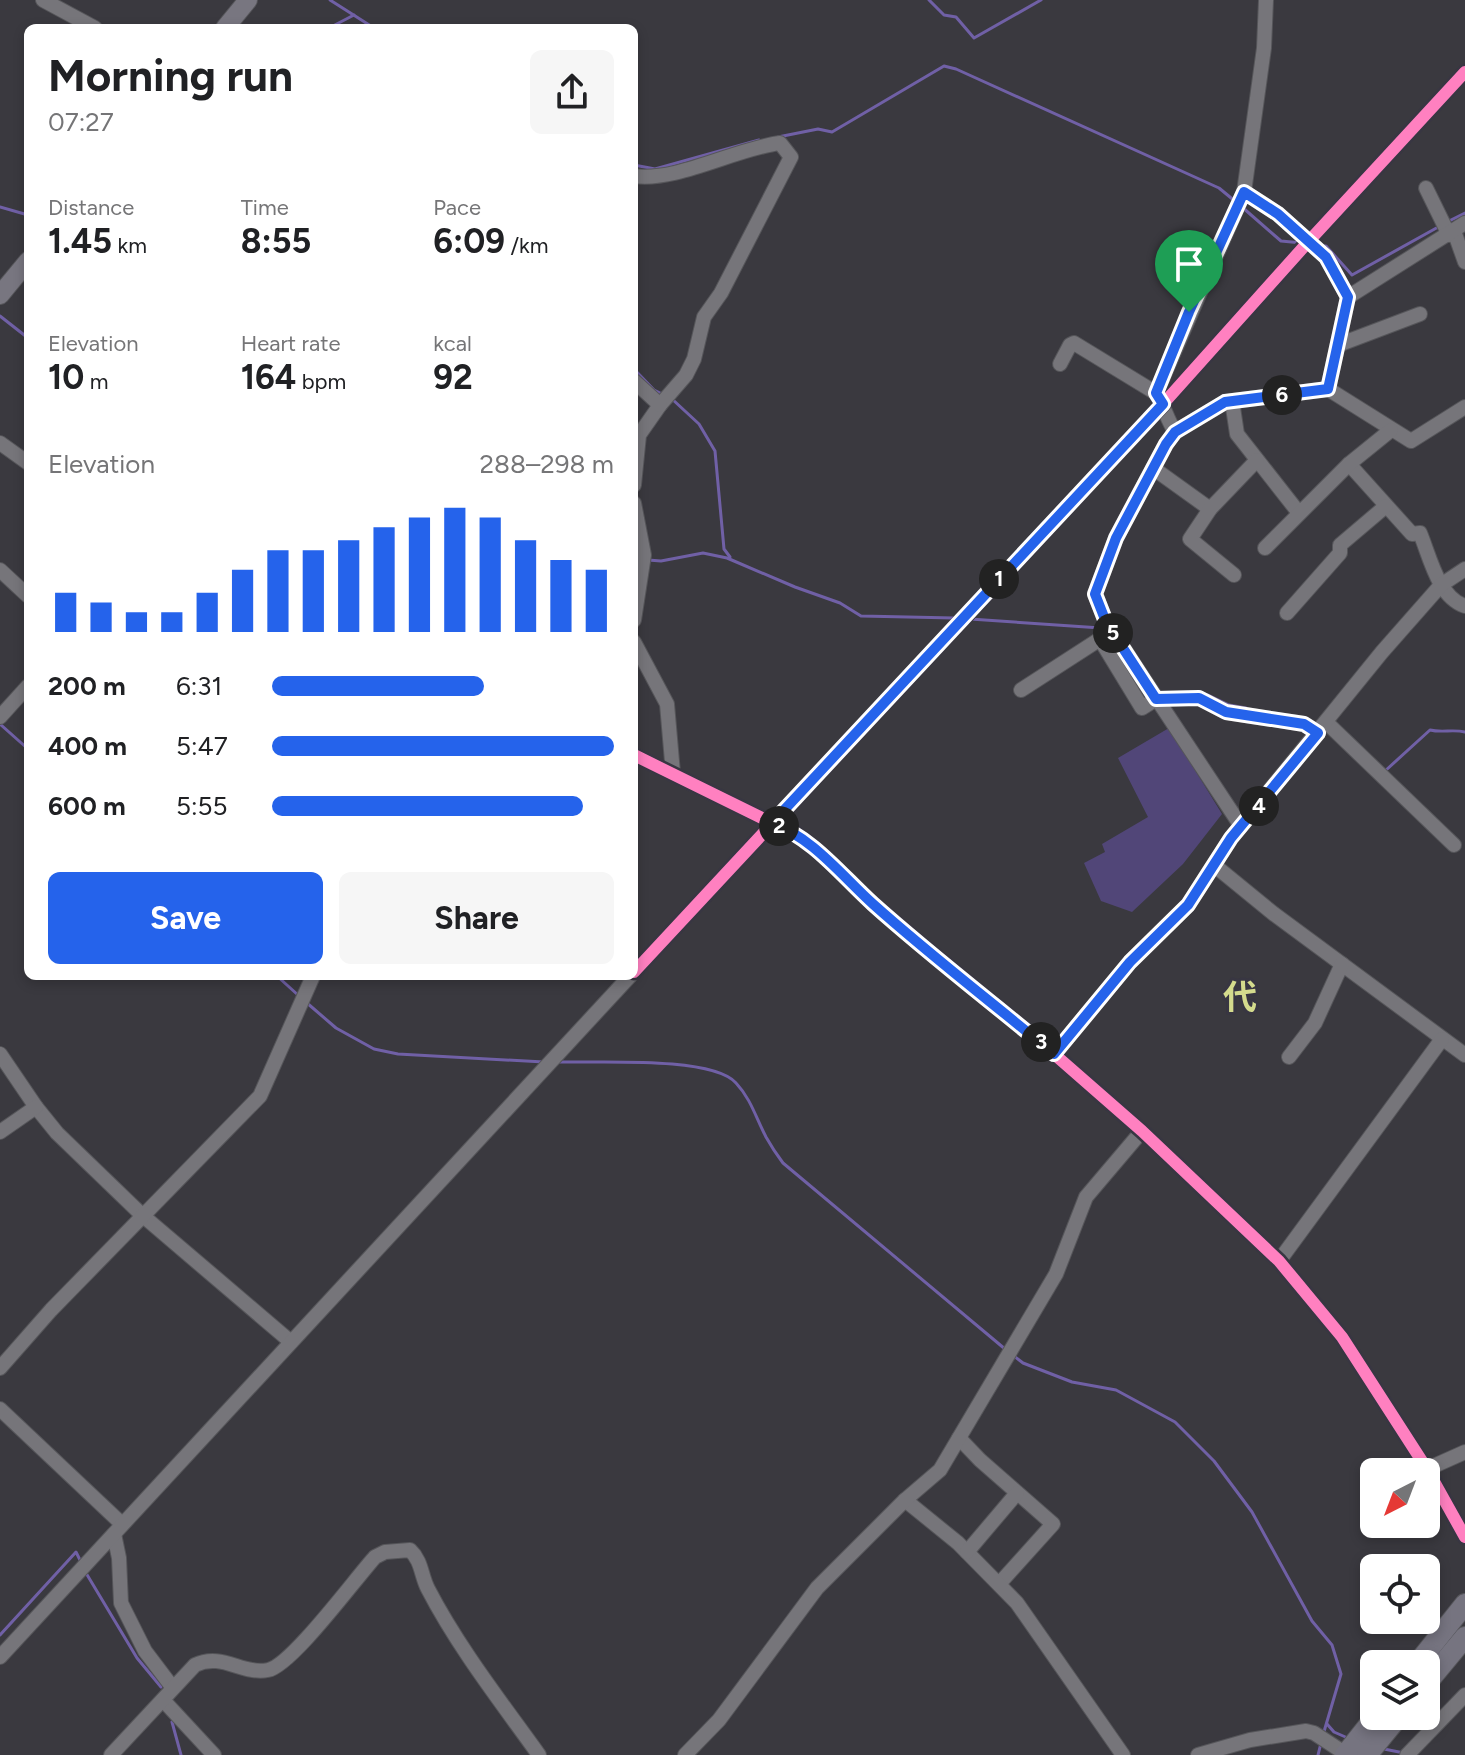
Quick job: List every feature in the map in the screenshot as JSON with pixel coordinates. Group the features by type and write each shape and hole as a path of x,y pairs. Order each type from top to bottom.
{"highway":[{"path":"1428,1650 1465,1604"},
{"path":"1440,1667 1465,1637"},
{"path":"1355,1747 1367,1730"},
{"path":"1355,1747 1379,1730"}],"main road":[{"path":"228,24 248,0"},
{"path":"0,295 24,266"}],"street":[{"path":"43,0 88,24"},
{"path":"1175,432 1165,416 1160,398 1189,312 1243,195 1264,48 1266,0"},
{"path":"638,968 1160,398 1313,245 1465,72"},
{"path":"638,176 657,178 755,147 780,143 791,157 721,293 704,317 694,359 686,375 639,435 638,445"},
{"path":"1426,188 1456,230 1465,262"},
{"path":"1243,195 1278,214 1326,257 1348,297 1328,389"},
{"path":"1348,297 1456,230"},
{"path":"1338,345 1420,314"},
{"path":"1060,364 1074,343 1160,398"},
{"path":"638,384 661,404"},
{"path":"1241,826 1106,622 1095,594 1113,546 1153,468 1175,432 1225,402 1328,389 1411,441 1465,407"},
{"path":"1232,401 1237,434 1299,513"},
{"path":"1265,548 1349,464 1391,430"},
{"path":"0,443 24,460"},
{"path":"1234,575 1190,539 1210,509 1257,460"},
{"path":"1349,464 1412,534 1420,533 1441,585 1455,602 1465,606"},
{"path":"1153,468 1210,509"},
{"path":"1287,613 1340,553 1340,545 1386,506"},
{"path":"638,528 643,559 638,593"},
{"path":"1054,1054 1130,962 1188,905 1241,826 1382,652 1441,585 1465,569"},
{"path":"0,570 24,592"},
{"path":"1021,690 1100,639 1142,708 1156,699 1199,698 1226,712 1323,726 1381,775 1454,845"},
{"path":"638,650 667,704 673,773"},
{"path":"0,717 24,690"},
{"path":"638,757 791,830 819,852 874,905 1142,1131 1279,1261 1342,1337 1420,1458"},
{"path":"1214,865 1465,1055"},
{"path":"1289,1057 1315,1023 1342,964"},
{"path":"0,1368 51,1310 260,1096 311,980"},
{"path":"0,1657 626,980"},
{"path":"1279,1261 1442,1039"},
{"path":"0,1054 57,1133 142,1215 291,1342"},
{"path":"0,1132 36,1107"},
{"path":"685,1755 719,1720 817,1588 905,1500 940,1470 1056,1274 1086,1197 1142,1131"},
{"path":"0,1409 118,1529 121,1603 168,1694 214,1755"},
{"path":"959,1438 1053,1524 999,1584"},
{"path":"1440,1463 1465,1452"},
{"path":"1440,1492 1465,1537"},
{"path":"967,1552 1017,1493"},
{"path":"905,1500 967,1552 1017,1603 1123,1755"},
{"path":"111,1755 195,1665 207,1659 263,1672 276,1668 324,1619 375,1557 385,1552 410,1550 418,1558 426,1587 539,1755"},
{"path":"1410,1751 1465,1695"},
{"path":"1198,1755 1250,1740 1306,1731 1355,1747"}],"shaded area":[{"path":"1169,728 1222,814 1183,864 1132,912 1101,901 1084,863 1105,852 1102,844 1148,817 1118,758"}],"waterway":[{"path":"330,0 368,24"},
{"path":"929,0 944,15 956,17 974,38 1041,0"},
{"path":"337,24 354,15"},
{"path":"778,137 818,129 832,132 944,66 1219,188 1236,202"},
{"path":"638,166 655,169 759,140"},
{"path":"0,207 24,214"},
{"path":"1242,207 1281,241 1302,243"},
{"path":"1447,222 1465,213"},
{"path":"1321,246 1326,246 1352,275 1440,226"},
{"path":"0,316 24,335"},
{"path":"638,373 662,394"},
{"path":"672,399 699,424 715,451 724,549 730,557"},
{"path":"648,560 661,561 703,553 727,558 840,603 861,616 954,618"},
{"path":"970,619 1101,628 1111,642"},
{"path":"1208,695 1229,705 1246,708"},
{"path":"0,724 24,745"},
{"path":"1385,771 1430,730 1465,732"},
{"path":"281,980 298,995"},
{"path":"307,1003 336,1028 374,1049 398,1054 544,1062"},
{"path":"559,1062 653,1063 704,1068 723,1074 736,1083 746,1096 783,1163 1005,1349"},
{"path":"1014,1356 1023,1363 1072,1382 1116,1390 1175,1422 1214,1461 1252,1512 1312,1621 1332,1645 1341,1674 1323,1735"},
{"path":"0,1635 76,1552 81,1562"},
{"path":"86,1573 137,1658 161,1687"},
{"path":"172,1722 181,1755"},
{"path":"1327,1724 1334,1732 1350,1739"},
{"path":"1318,1755 1321,1743"},
{"path":"1384,1749 1404,1753"}],"cycle path":[{"path":"638,968 1163,404 1465,72"},
{"path":"638,757 791,830 819,852 874,905 1142,1131 1279,1261 1342,1337 1427,1469 1465,1537"}],"district":[{"name":"代","path":"1240,997"}],"route":[{"path":"1244,192 1278,214 1326,257 1348,297 1328,389 1225,402 1175,432 1116,538 1095,594 1106,622 1156,699 1199,698 1226,712 1304,724 1318,733 1231,838 1188,905 1130,962 1054,1054 874,905 819,852 791,830 772,823 1163,404 1156,393 1189,312 1244,192"}]}
